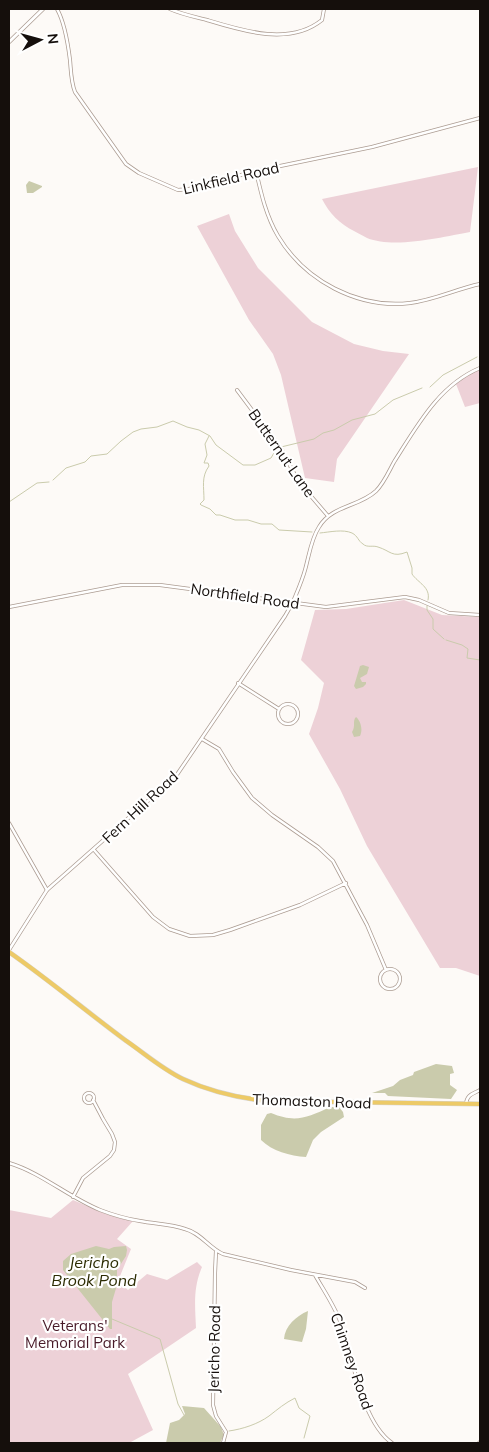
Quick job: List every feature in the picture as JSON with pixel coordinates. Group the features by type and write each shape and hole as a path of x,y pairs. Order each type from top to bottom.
{"main road":[{"path":"9,42 43,9"},
{"name":"Thomaston Road","path":"9,951 152,1060 181,1078 208,1090 236,1098 268,1101 480,1104"}],"street":[{"name":"Linkfield Road","path":"58,9 69,55 75,92 126,164 139,173 174,190 372,147 480,118"},
{"path":"170,9 242,30 264,34 299,32 315,26 322,20 324,9"},
{"path":"256,171 265,207 278,236 303,267 333,288 365,300 404,304 430,299 480,284"},
{"path":"328,516 374,493 435,402 458,381 480,368"},
{"name":"Butternut Lane","path":"237,390 280,447 298,481 328,516"},
{"name":"Fern Hill Road","path":"9,951 47,890 176,776 285,616 293,602 305,571 316,532 328,516"},
{"name":"Northfield Road","path":"9,606 122,585 160,585 332,607 405,596 449,613 480,615"},
{"path":"238,683 279,709"},
{"path":"284,704 291,704 297,711 297,718 290,723 283,722 278,717 279,709 284,704"},
{"path":"202,739 219,749 252,798 272,815 327,854 346,883 367,925 386,970"},
{"path":"9,823 47,890"},
{"path":"94,850 153,917 169,929 190,936 213,935 230,930 300,905 346,883"},
{"path":"393,969 400,976 399,984 395,988 388,989 381,983 381,977 386,970 393,969"},
{"path":"466,1104 466,1098 471,1093 480,1090"},
{"path":"73,1197 83,1178 110,1156 114,1150 115,1142 112,1134 93,1100 93,1096 90,1093 84,1097 86,1103 90,1103 93,1100"},
{"path":"9,1162 37,1175 73,1197 100,1210 124,1218 187,1229 197,1234 216,1251 315,1275 355,1282 365,1288"},
{"name":"Jericho Road","path":"216,1251 213,1405 216,1416 226,1432 223,1443"},
{"name":"Chimney Road","path":"315,1275 342,1325 349,1356 374,1424 383,1436 392,1443"}],"green space":[{"path":"478,167 470,232 418,241 378,241 367,238 344,225 322,199"},
{"path":"229,214 235,231 258,268 312,322 354,344 383,351 409,354 337,459 334,482 305,478 281,375 273,354 249,320 197,226"},
{"path":"480,369 480,403 465,407 456,384 470,373"},
{"path":"404,600 442,615 480,617 480,976 456,968 440,968 367,846 340,789 309,734 324,683 301,660 315,610 346,609"},
{"name":"Veterans' Memorial Park","path":"73,1200 106,1214 133,1221 117,1239 131,1249 118,1281 128,1290 147,1274 167,1280 197,1262 202,1267 196,1289 196,1328 128,1374 153,1430 129,1443 9,1443 9,1210 51,1218"}],"water":[{"path":"29,181 42,187 33,193 27,193 26,185"},
{"path":"360,666 369,667 367,674 360,678 366,684 356,689 354,686"},
{"path":"356,717 360,723 361,731 360,736 354,737 352,732"},
{"path":"436,1064 452,1066 454,1073 450,1074 450,1085 457,1090 451,1099 388,1096 385,1093 372,1093 393,1086 400,1080 413,1075 414,1072"},
{"path":"330,1107 339,1107 344,1117 321,1132 313,1140 306,1157 282,1152 270,1147 261,1140 261,1125 267,1114 271,1113 287,1118 301,1118"},
{"name":"Jericho Brook Pond","path":"96,1246 109,1249 126,1246 127,1250 126,1256 117,1270 117,1285 112,1302 112,1329 110,1329 63,1270 63,1261 71,1254"},
{"path":"308,1311 302,1342 284,1339 286,1330 292,1322"},
{"path":"182,1406 204,1408 221,1427 224,1435 220,1443 166,1443 170,1423 179,1420 185,1414"}],"waterway":[{"path":"430,387 443,375 477,357"},
{"path":"53,480 66,468 85,462 91,456 107,454 133,432 157,427 173,421 210,436 216,445 243,465 255,465 271,458 275,451 281,447 314,439 352,420 375,414 393,400 422,388"},
{"path":"209,436 205,444 207,455 204,463 208,463 209,466 204,478 204,500 201,505 210,509 216,515 235,520 272,524 279,530 312,532"},
{"path":"9,502 37,483 49,482"},
{"path":"320,533 345,531 354,534 366,546 378,547 395,554 407,552 412,574 426,588 428,600"},
{"path":"427,606 427,610 433,619 433,629 444,639"},
{"path":"446,640 468,649 467,658 480,660"},
{"path":"112,1319 160,1339 178,1404 184,1415"},
{"path":"229,1431 260,1421 295,1398 299,1408 310,1416 304,1438"}]}
